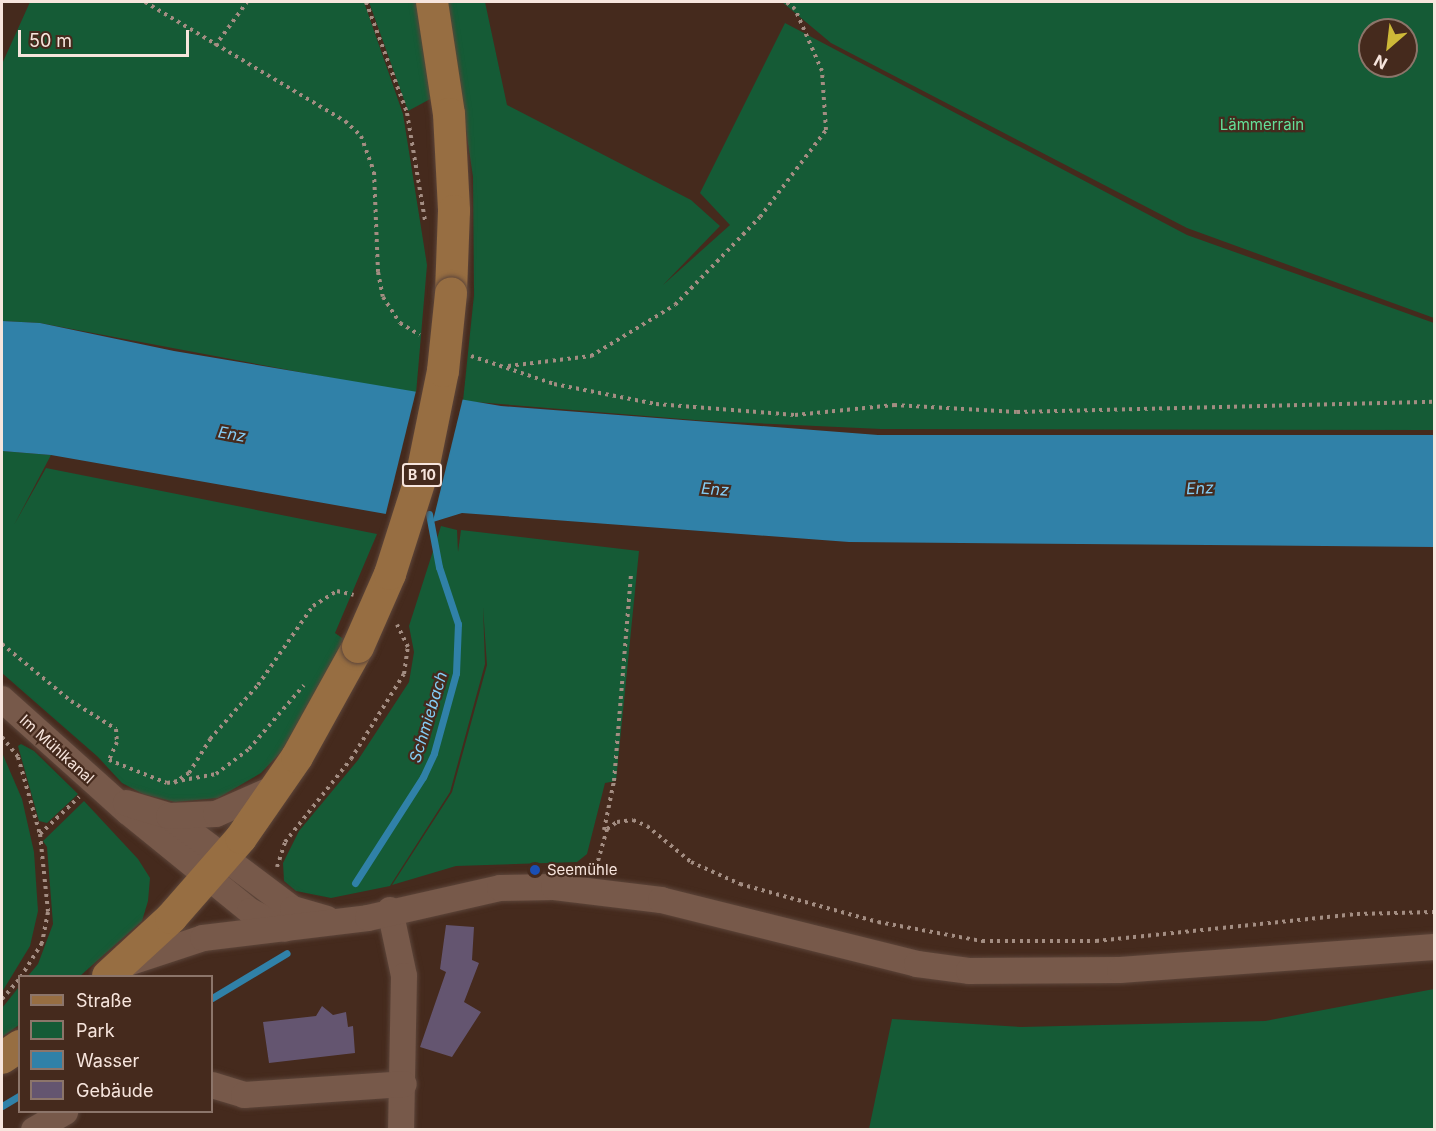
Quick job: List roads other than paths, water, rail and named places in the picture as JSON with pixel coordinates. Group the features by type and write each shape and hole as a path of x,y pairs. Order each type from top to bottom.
{"main road":[{"name":"B 10","path":"112,972 156,934 216,867 278,786 358,647 390,574 422,474 443,371 451,293 454,211 449,114 432,2"},
{"path":"2,1058 18,1047"}],"street":[{"name":"Im Mühlkanal","path":"4,706 114,800 216,867"},
{"path":"169,816 205,816 228,811 278,786"},
{"name":"Im Mühlkanal","path":"114,800 169,816 216,867"},
{"path":"216,867 293,909 338,921"},
{"path":"216,867 264,920 285,929"},
{"path":"112,972 190,940 338,921 501,888 554,887 661,900 917,964 1020,973 1434,947"},
{"path":"379,914 404,976 404,1084 401,1130"},
{"path":"213,1085 244,1095 404,1084"},
{"path":"34,1130 63,1113"}],"water":[{"name":"Enz","path":"2,321 40,323 174,351 501,406 878,435 1434,435 1434,547 849,542 462,513 433,522 51,455 2,451"}],"waterway":[{"name":"Schmiebach","path":"355,883 423,777 434,753 456,673 458,624 439,567 429,514"},
{"name":"Schmiebach","path":"213,997 287,953"},
{"name":"Schmiebach","path":"2,1106 18,1096"}],"place":[{"name":"Seemühle","path":"535,870"}],"park label":[{"name":"Lämmerrain","path":"1262,125"}]}
